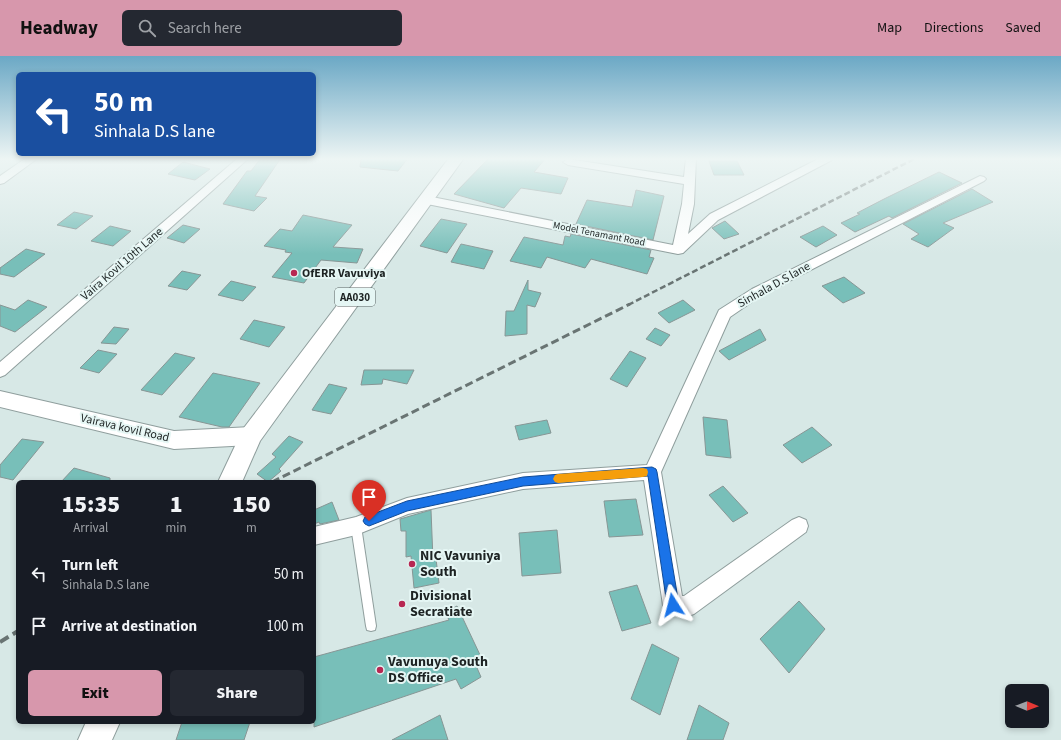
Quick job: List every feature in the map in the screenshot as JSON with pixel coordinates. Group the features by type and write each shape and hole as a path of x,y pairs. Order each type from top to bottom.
{"highway":[{"name":"AA030","path":"231,480 251,436 435,190"},
{"path":"94,740 103,724"}],"street":[{"name":"Vaira Kovil 10th Lane","path":"0,371 207,190"},
{"path":"678,250 688,204 689,190"},
{"path":"678,250 714,217 766,190"},
{"name":"Sinhala D.S lane","path":"652,472 724,314 757,292 958,190"},
{"name":"Model Tenamant Road","path":"428,200 678,250"},
{"name":"Vairava kovil Road","path":"0,399 174,440 251,436"},
{"path":"316,536 356,526 407,506 523,481 652,472 673,605 687,607 799,526"}],"lane":[{"path":"356,526 370,626"}],"building":[{"path":"233,190 259,190 255,196 267,198 254,211 223,204"},
{"path":"458,190 519,190 504,208 454,194"},
{"path":"534,190 563,190 561,194"},
{"path":"636,190 664,196 653,240 576,224 587,200 632,207"},
{"path":"902,190 948,190 892,218 889,216 855,232 841,223 860,214 857,213"},
{"path":"970,190 973,190 993,202 943,223 954,228 928,247 911,239 919,234 903,224"},
{"path":"74,212 93,216 76,229 57,225"},
{"path":"303,215 352,225 333,247 363,249 357,263 321,260 304,283 272,277 292,253 285,252 286,250 264,246 280,229 292,231"},
{"path":"441,219 467,224 447,253 420,246"},
{"path":"725,221 739,234 724,239 712,228"},
{"path":"183,225 200,229 184,243 167,238"},
{"path":"110,226 131,231 113,246 91,241"},
{"path":"823,226 837,235 816,247 800,237"},
{"path":"571,234 651,250 649,257 654,258 647,274 591,259 585,268 547,257 541,268 510,261 524,237 563,245 565,236 570,237"},
{"path":"461,244 493,251 484,269 451,262"},
{"path":"26,249 45,254 14,277 0,274 0,268"},
{"path":"182,271 201,275 187,290 168,286"},
{"path":"844,277 865,293 843,303 822,286"},
{"path":"528,280 528,290 541,293 535,307 527,305 527,334 505,336 506,311 514,311"},
{"path":"231,281 256,287 243,301 218,295"},
{"path":"28,300 47,307 15,332 0,326 0,305 15,310"},
{"path":"683,300 695,310 669,323 658,313"},
{"path":"254,320 285,327 269,347 240,339"},
{"path":"114,327 129,329 116,344 101,343"},
{"path":"655,328 670,335 661,346 646,339"},
{"path":"760,329 766,340 729,360 719,351"},
{"path":"98,350 117,354 99,373 80,368"},
{"path":"630,351 646,358 627,387 610,379"},
{"path":"175,353 195,358 162,395 141,390"},
{"path":"364,370 414,370 407,384 383,379 382,384 361,385"},
{"path":"213,373 260,383 229,427 222,427 179,417"},
{"path":"329,384 347,388 331,414 312,410"},
{"path":"703,417 727,420 731,458 706,455"},
{"path":"547,420 551,433 519,440 515,426"},
{"path":"812,427 832,445 802,463 783,445"},
{"path":"289,436 303,442 279,469 281,471 270,480 265,480 257,474 276,457 272,454"},
{"path":"22,439 44,442 13,480 0,477 0,465"},
{"path":"74,468 110,478 110,480 63,480"},
{"path":"723,486 748,513 733,522 709,495"},
{"path":"636,499 643,535 609,537 604,501"},
{"path":"332,502 339,520 320,524 319,522 316,523 316,509"},
{"path":"431,510 433,560 436,559 439,583 414,588 411,556 406,557 406,531 401,531 400,519"},
{"path":"557,530 561,573 522,576 519,533"},
{"path":"637,585 651,623 622,631 609,592"},
{"path":"799,601 825,629 789,673 760,639"},
{"name":"Vavunuya South DS Office","path":"457,606 481,657 474,661 481,677 461,689 456,679 314,727 314,724 316,724 316,656 449,620 445,612"},
{"path":"652,644 679,658 660,715 631,699"},
{"path":"699,705 729,723 723,740 687,740"},
{"path":"440,715 448,740 392,740"},
{"path":"181,724 249,724 244,740 176,740"}],"railway":[{"path":"628,305 853,190"},
{"path":"276,480 628,305"},
{"path":"0,642 16,632"}],"slow traffic":[{"path":"558,479 643,472"}],"place":[{"name":"OfERR Vavuviya","path":"294,273"},
{"name":"NIC Vavuniya South","path":"412,564"},
{"name":"Divisional Secratiate","path":"402,604"},
{"name":"Vavunuya South DS Office","path":"380,670"}],"route":[{"path":"369,521 407,506 523,481 652,472 673,605"}]}
